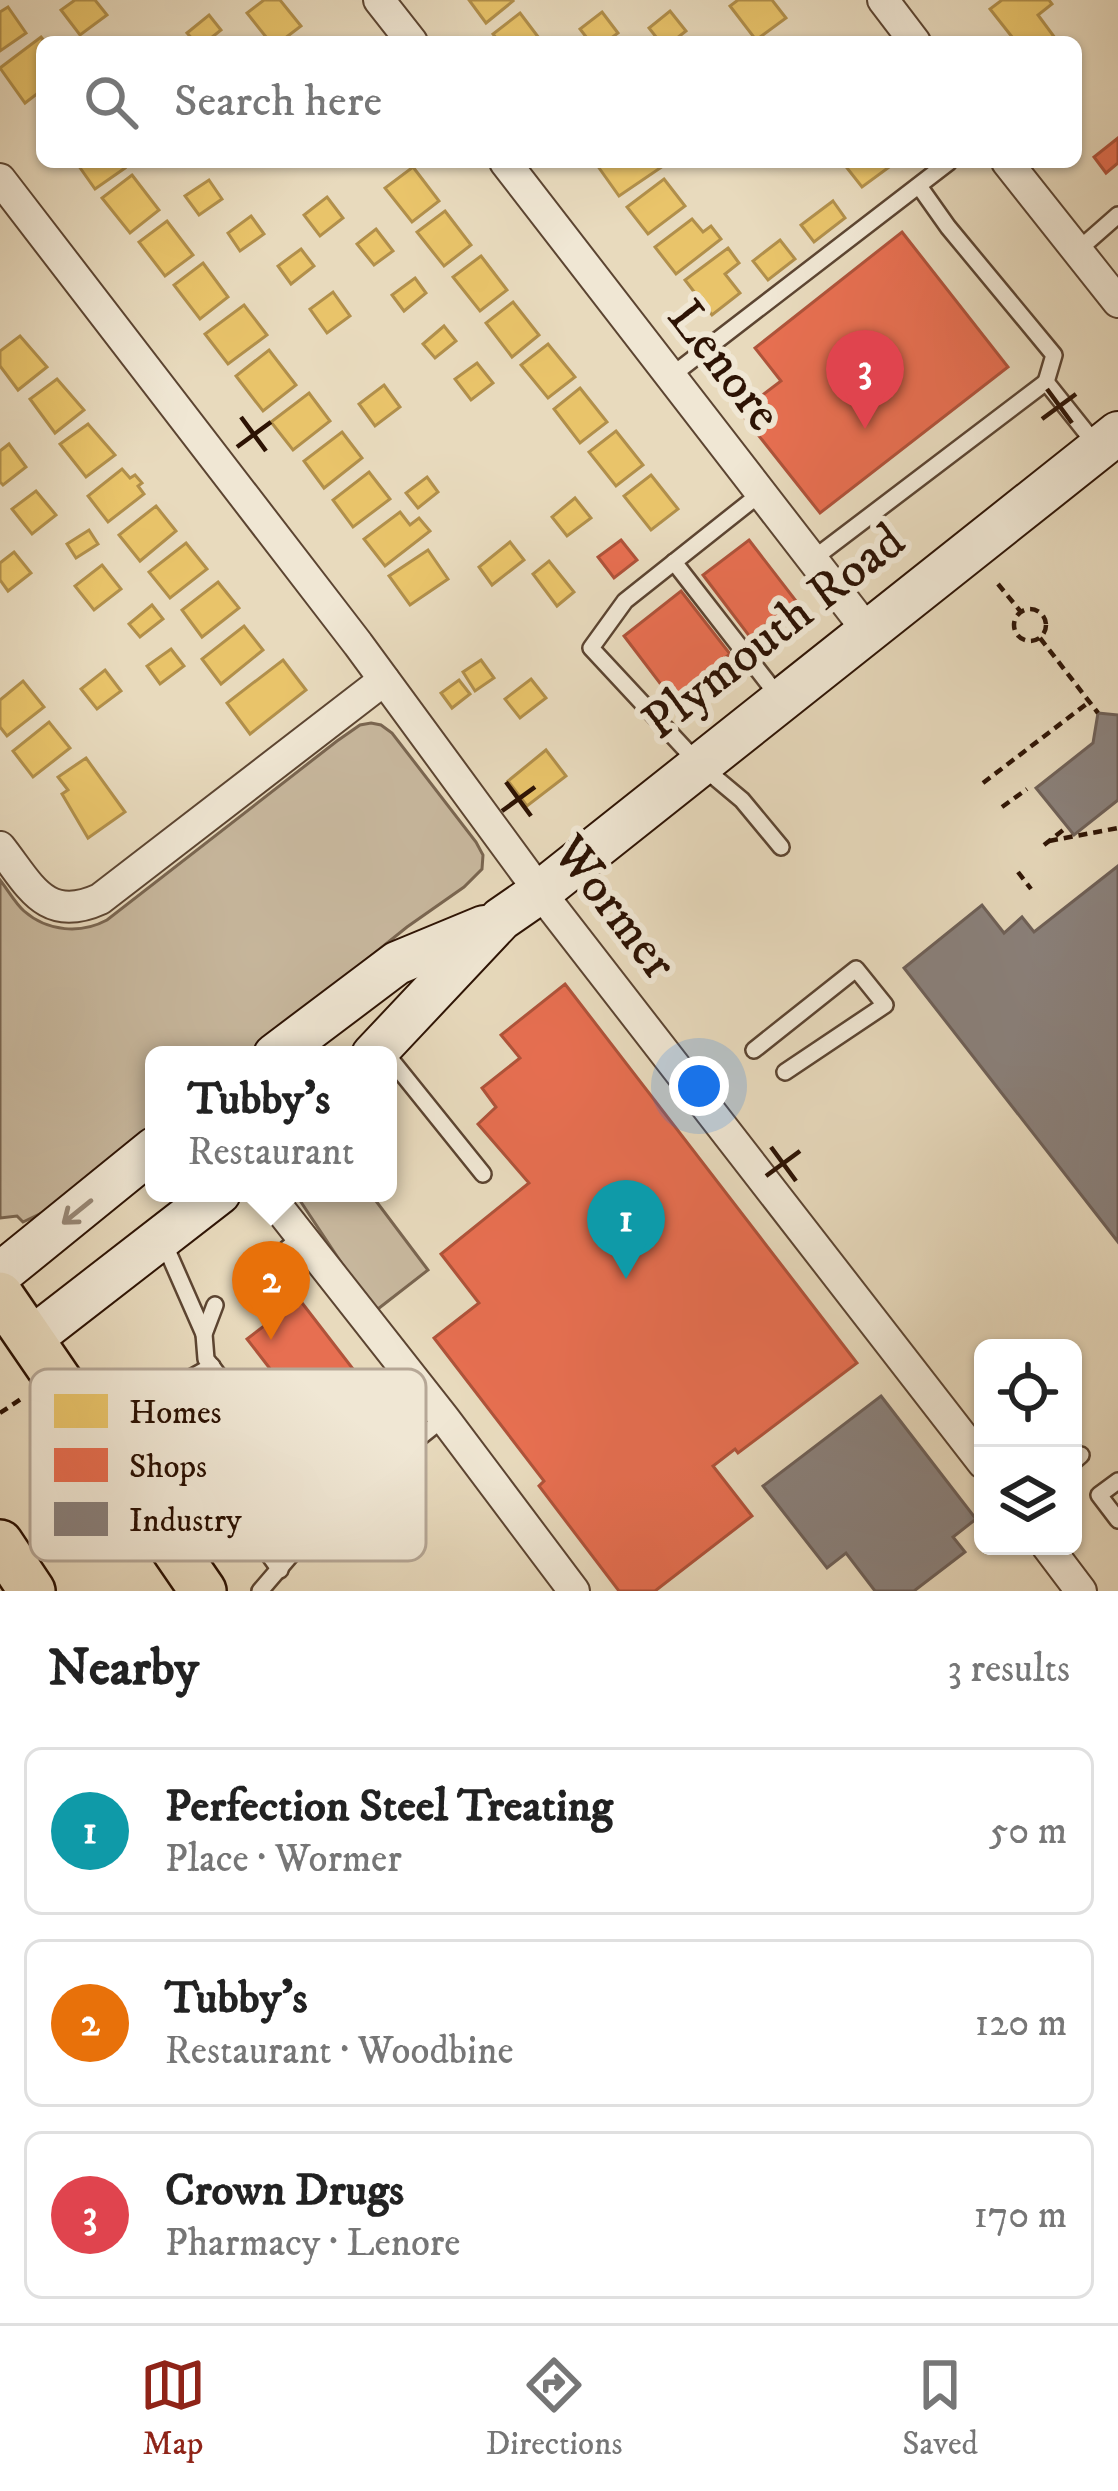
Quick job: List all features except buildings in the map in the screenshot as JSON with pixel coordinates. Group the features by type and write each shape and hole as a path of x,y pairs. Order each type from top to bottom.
{"main road":[{"name":"Plymouth Road","path":"388,1046 502,920 1108,441"},
{"name":"Plymouth Road","path":"287,1046 398,963 502,920"},
{"path":"0,1274 145,1156"},
{"path":"0,1295 20,1365 208,1202"},
{"path":"0,1544 32,1591"},
{"path":"183,1561 203,1591"}],"street":[{"path":"379,0 407,36"},
{"path":"883,0 910,36"},
{"name":"Lenore","path":"510,168 867,630"},
{"path":"1012,168 1118,302"},
{"name":"Wormer","path":"0,179 540,892 974,1451"},
{"path":"0,847 48,902 82,908 100,899 383,680"},
{"path":"275,1202 405,1369"},
{"path":"426,1395 574,1591"},
{"path":"1054,1555 1081,1591"}],"lane":[{"path":"670,376 942,168"},
{"path":"813,559 1046,382 1054,355 919,186"},
{"path":"1077,251 1118,215"},
{"path":"1046,382 1108,441"},
{"path":"761,493 625,601 591,649 699,764 742,800 781,848"},
{"path":"674,562 781,699"},
{"path":"754,1050 856,970 885,1005 785,1072"},
{"path":"397,1071 483,1174"},
{"path":"266,1267 301,1237"},
{"path":"162,1239 204,1334 206,1359 214,1369"},
{"path":"204,1334 215,1306"},
{"path":"207,1369 212,1366"},
{"path":"426,1433 444,1418"},
{"path":"1118,1481 1099,1495 1118,1520"},
{"path":"273,1561 280,1570"},
{"path":"260,1591 287,1561"}],"path":[{"path":"998,584 1022,612"},
{"path":"1032,609 1045,618 1046,629 1040,638 1025,641 1017,634 1015,620 1022,612 1032,609"},
{"path":"1040,638 1098,713"},
{"path":"983,783 1089,702"},
{"path":"1002,807 1027,789"},
{"path":"1067,827 1047,843 1118,827"},
{"path":"1018,872 1031,889"},
{"path":"0,1413 20,1365"}],"shaded area":[{"path":"360,725 381,725 392,733 476,842 483,855 482,869 259,1046 145,1046 145,1134 56,1206 23,1222 17,1216 0,1218 0,880 21,908 43,923 76,929 107,920"},
{"path":"301,1202 377,1202 428,1270 374,1312"}],"place":[{"name":"Crown Drugs","path":"865,429"},
{"name":"Perfection Steel Treating","path":"626,1279"},
{"name":"Tubby's","path":"271,1340"}]}
